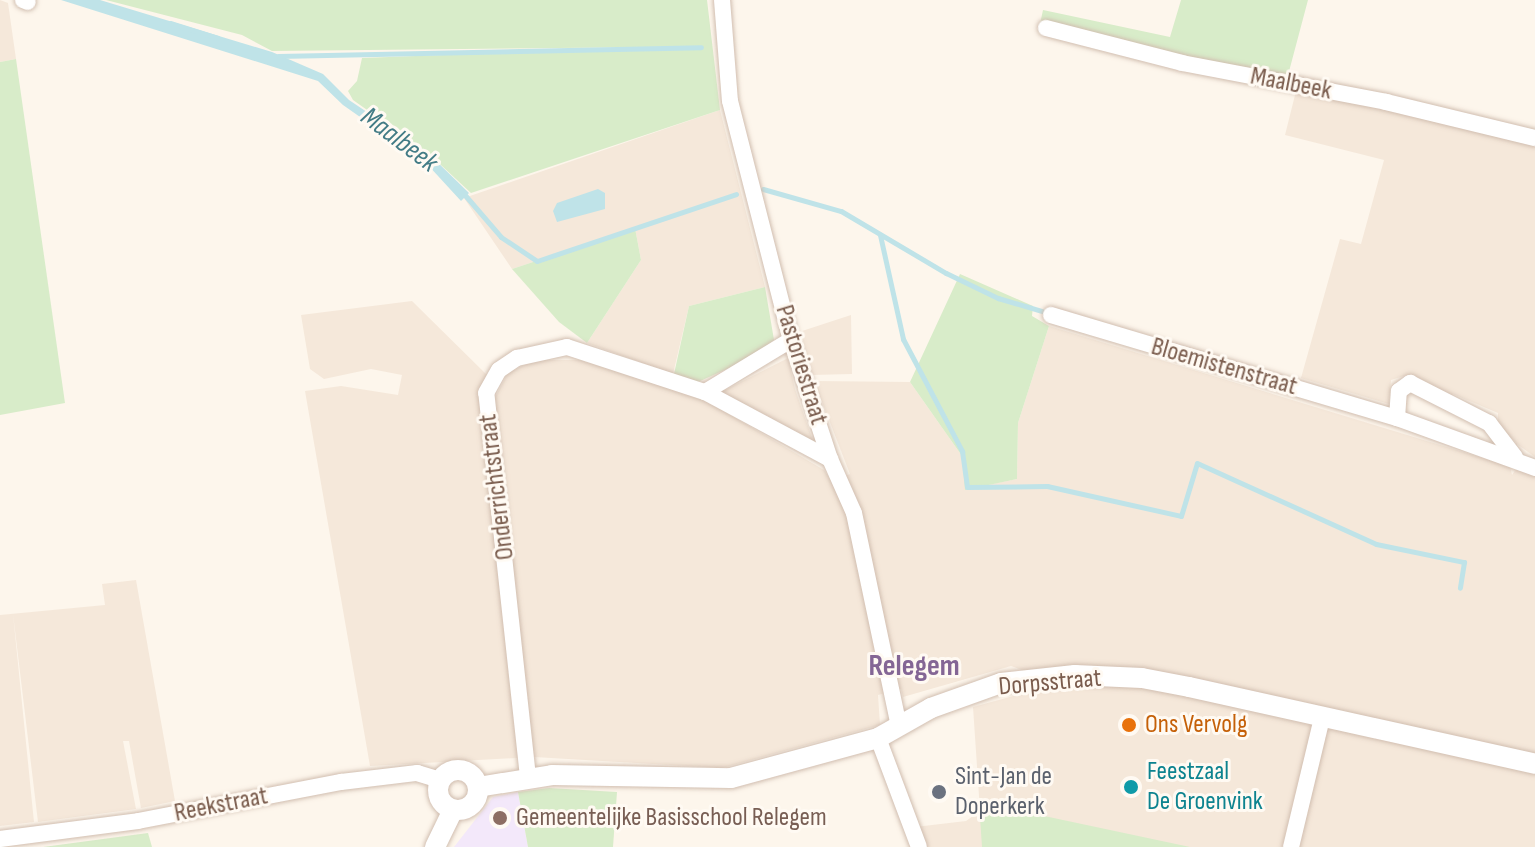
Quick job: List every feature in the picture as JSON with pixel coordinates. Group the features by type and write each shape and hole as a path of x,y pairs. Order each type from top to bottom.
{"street":[{"name":"Pastoriestraat","path":"722,0 730,101 791,340 830,459 854,513 899,726"},
{"name":"Maalbeek","path":"1046,28 1182,63 1386,102 1535,138"},
{"name":"Bloemistenstraat","path":"1051,315 1397,418 1515,457 1535,468"},
{"path":"705,392 791,340"},
{"name":"Onderrichtstraat","path":"528,777 486,393 499,370 517,358 567,347 705,392 830,459"},
{"name":"Bloemistenstraat","path":"1397,418 1399,391 1410,383 1489,423 1515,457"},
{"name":"Dorpsstraat","path":"478,787 528,777 731,778 878,738 1001,683 1075,675 1142,678 1535,764"},
{"path":"1291,847 1322,718"},
{"path":"878,738 919,847"},
{"name":"Reekstraat","path":"0,839 138,821 356,780 417,773 440,780 461,770 478,787"},
{"path":"440,780 439,797 453,810"},
{"path":"453,810 469,807 478,787"},
{"path":"435,847 453,810"}],"shaded area":[{"path":"0,0 8,3 16,59 0,62"},
{"path":"1297,87 1501,129 1535,147 1535,457 1517,444 1510,466 1512,475 1519,465 1535,476 1535,847 925,847 915,827 966,821 980,811 973,707 1024,693 1022,670 1011,666 903,697 901,689 878,695 880,725 722,768 534,757 370,766 305,391 341,386 398,395 402,375 371,369 324,379 310,369 301,315 412,301 488,376 494,399 508,373 534,360 580,360 703,399 824,470 832,482 850,474 814,381 910,382 962,456 966,489 1017,479 1018,423 1049,326 1509,466 1516,443 1498,424 1498,413 1453,394 1450,399 1407,375 1391,380 1389,404 1301,378 1340,239 1361,244 1384,160 1285,135"},
{"path":"720,110 765,287 689,306 673,374 587,343 641,260 635,228 512,269 464,198"},
{"path":"851,315 852,374 811,375 799,332"},
{"path":"788,358 795,389 813,441 721,392"},
{"path":"136,580 175,801 141,808 129,741 123,741 136,809 38,822 13,614 34,822 0,826 0,615 105,605 102,584"},
{"name":"Gemeentelijke Basisschool Relegem","path":"518,792 528,847 454,847 493,797"}],"green space":[{"path":"106,0 707,0 720,110 471,193 428,153 353,100 348,91 357,81 362,58 658,47 272,51 242,35"},
{"path":"1181,0 1308,0 1287,79 1040,24 1043,10 1170,37"},
{"path":"16,59 65,403 0,415 0,62"},
{"path":"635,228 641,260 587,343 559,322 512,269"},
{"path":"960,274 1033,306 1032,316 1049,326 1018,423 1017,479 965,490 962,456 910,382"},
{"path":"765,287 774,340 751,358 698,382 674,374 689,306"},
{"path":"549,788 617,792 613,847 528,847 518,792"},
{"path":"979,802 1190,847 982,847"},
{"path":"148,833 152,847 43,847"}],"water":[{"path":"61,0 100,0 272,52 323,74 349,100 428,153 469,193 461,201 427,164 343,105 318,81"},
{"path":"598,189 605,193 605,209 557,222 553,211 557,203"}],"waterway":[{"name":"Maalbeek","path":"170,23 218,38"},
{"path":"278,56 701,47"},
{"name":"Maalbeek","path":"763,189 841,211 946,273 998,298 1042,311"},
{"name":"Maalbeek","path":"464,194 501,237 537,261 736,194"},
{"path":"880,235 903,339 962,451 967,487 1047,486 1181,516 1197,463 1376,544 1464,562 1460,588"}],"place":[{"name":"Ons Vervolg","path":"1129,725"},
{"name":"Feestzaal De Groenvink","path":"1131,787"},
{"name":"Sint-Jan de Doperkerk","path":"939,792"},
{"name":"Gemeentelijke Basisschool Relegem","path":"500,818"}],"district":[{"name":"Relegem","path":"914,666"}]}
